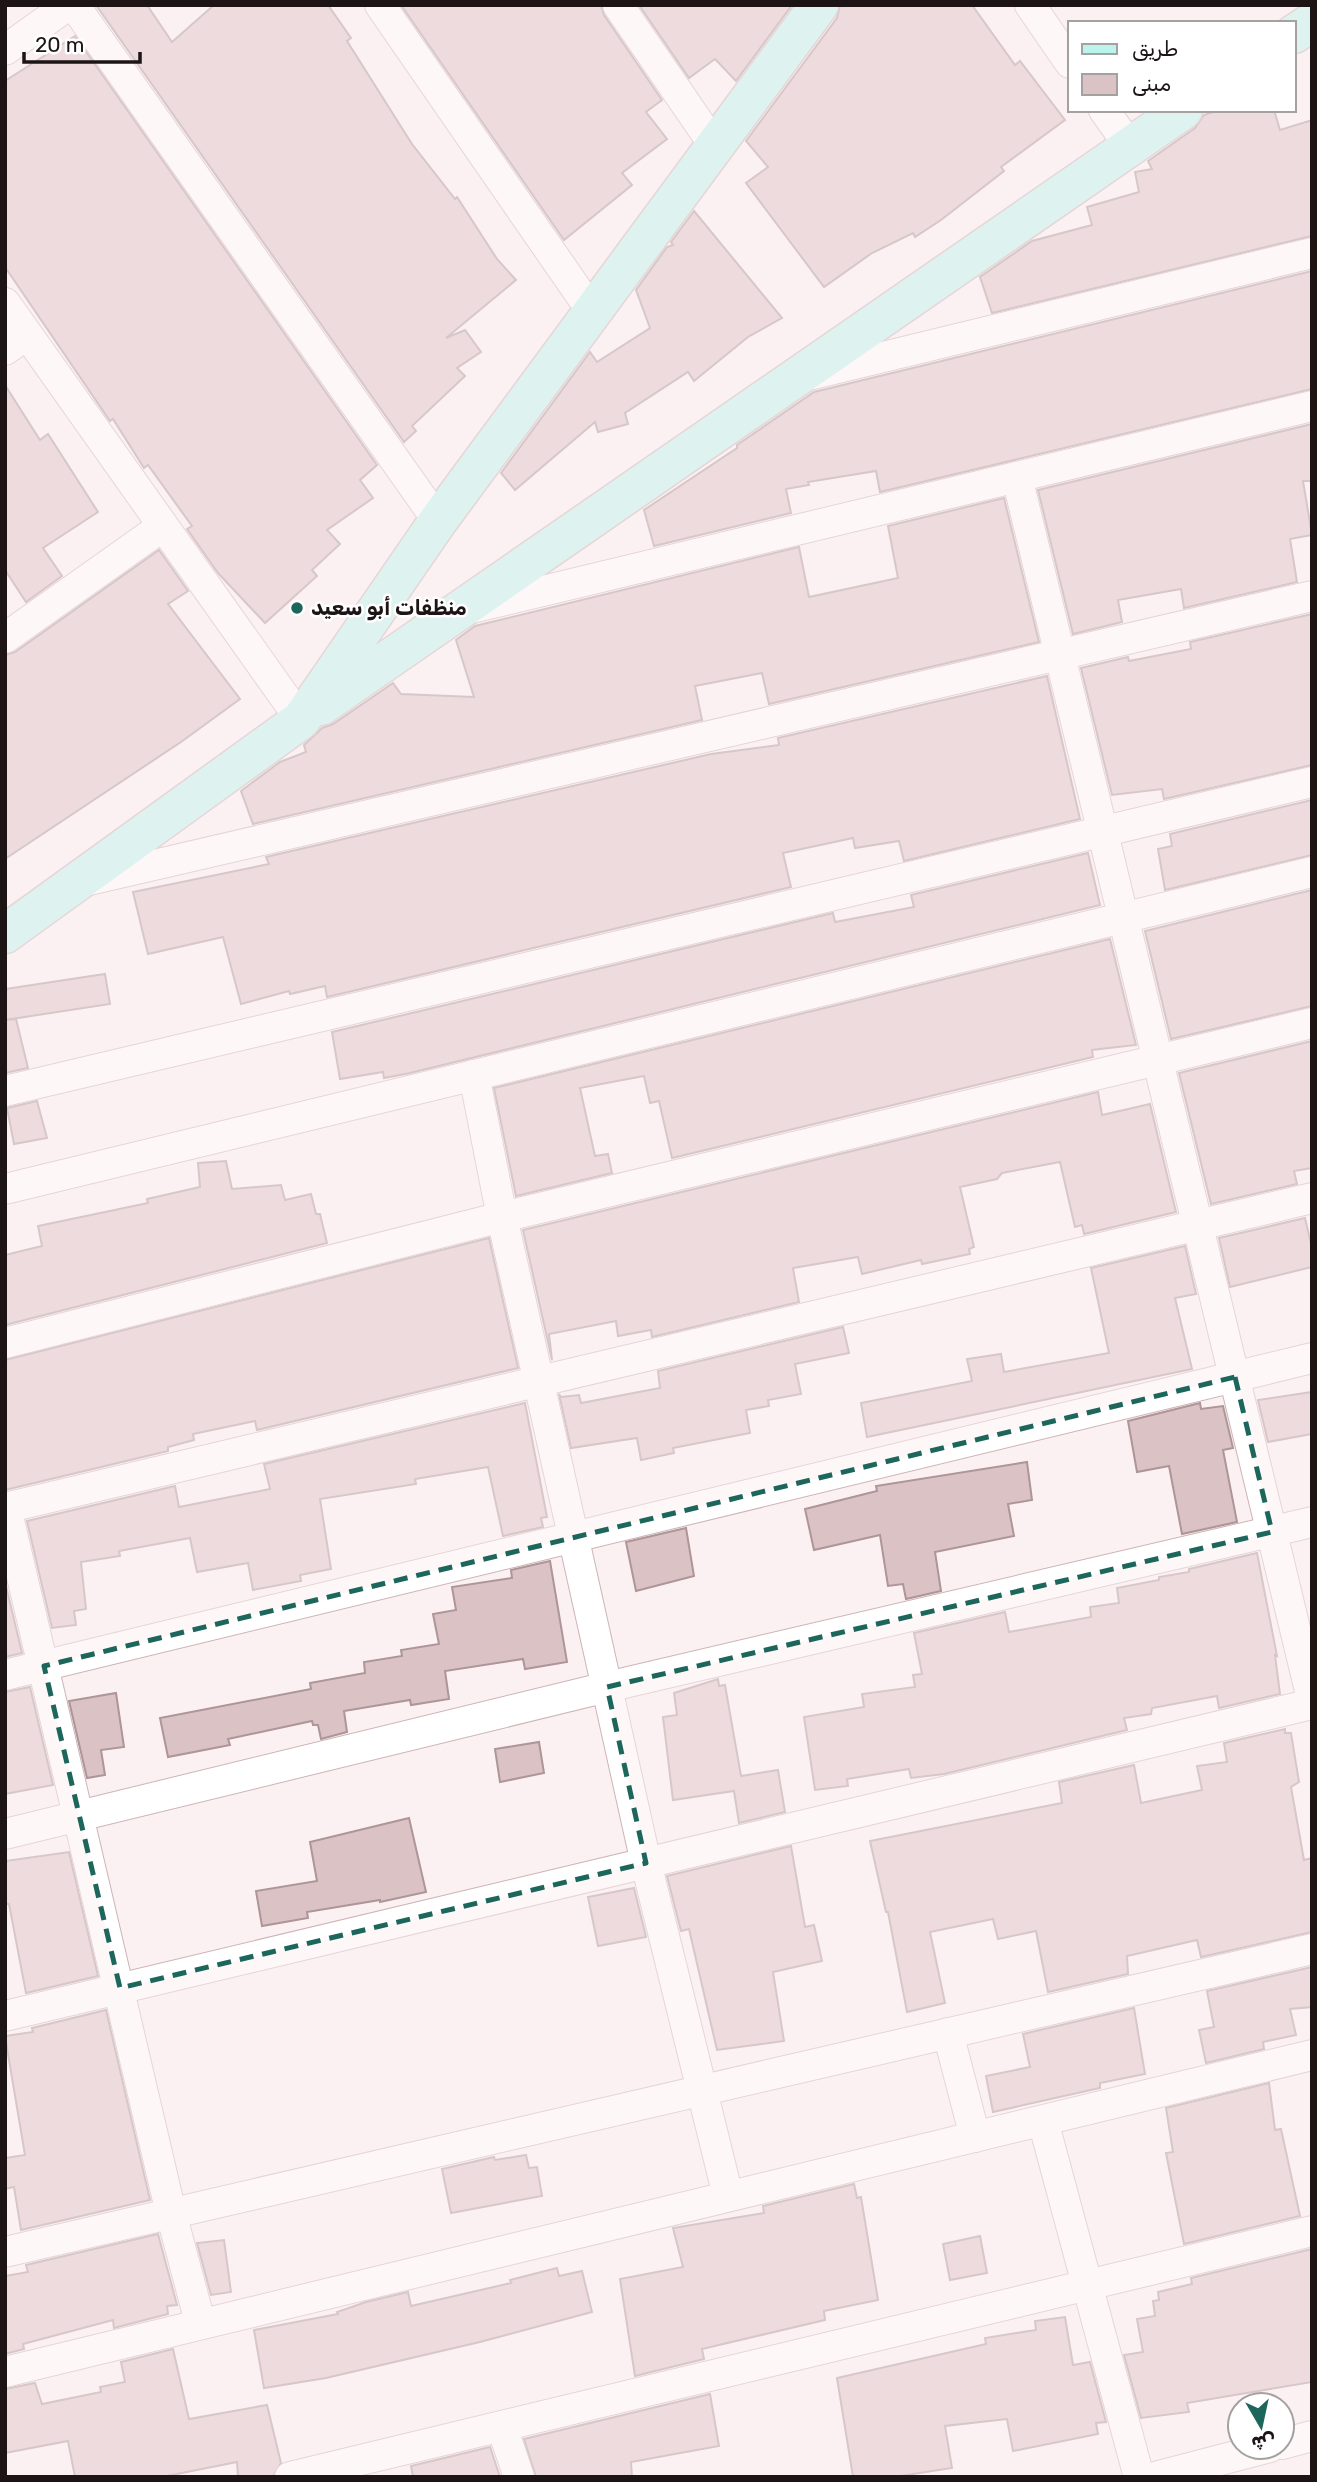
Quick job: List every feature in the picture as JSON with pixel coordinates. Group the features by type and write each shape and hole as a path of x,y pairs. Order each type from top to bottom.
{"main road":[{"path":"301,720 438,521 591,310 820,5"},
{"path":"1296,33 1312,22"},
{"path":"5,934 301,720 1181,112"}],"street":[{"path":"5,50 68,5"},
{"path":"74,5 438,521"},
{"path":"380,5 591,310"},
{"path":"618,5 714,145"},
{"path":"1030,5 1068,60"},
{"path":"1105,112 1130,147"},
{"path":"794,379 1312,253"},
{"path":"5,303 16,342 163,526 301,720"},
{"path":"457,611 1312,406"},
{"path":"5,2016 1312,1701 1235,1377 1195,1225 1158,1060 1017,477"},
{"path":"5,638 163,526"},
{"path":"76,883 1312,596"},
{"path":"5,1091 1312,782"},
{"path":"5,1189 1312,872"},
{"path":"5,1343 502,1217 1312,1023"},
{"path":"474,1075 502,1217 646,1863 699,2089 728,2196"},
{"path":"200,2322 171,2213 6,1508 1312,1198"},
{"path":"5,1675 1312,1358"},
{"path":"5,1834 607,1687 1312,1522"},
{"path":"5,2252 1312,1949"},
{"path":"948,2033 975,2137"},
{"path":"5,2372 200,2322 1312,2056"},
{"path":"1043,2121 1139,2477"},
{"path":"290,2477 1312,2231"},
{"path":"502,2427 519,2477"},
{"path":"1155,2477 1226,2458"}],"highlighted area":[{"path":"1235,1377 1272,1532 607,1687 646,1863 120,1988 44,1666"}],"building":[{"path":"96,5 147,5 172,42 214,5 328,5 351,38 347,41 412,144 455,199 457,197 497,259 516,280 446,338 465,330 481,352 457,368 465,376 412,426 416,431 404,442"},
{"path":"401,5 601,5 604,15 662,100 646,112 667,139 622,173 632,185 564,240"},
{"path":"639,5 792,5 736,81 715,59 689,78"},
{"path":"840,5 972,5 1015,65 1020,61 1065,120 1001,167 1004,171 941,220 915,237 913,233 872,253 824,287 746,183 768,167 746,141 837,18"},
{"path":"75,36 377,465 360,480 373,498 327,530 340,544 312,570 317,576 265,623 218,573 187,529 192,526 148,465 144,468 113,419 110,421 5,267 5,81"},
{"path":"1213,112 1275,112 1280,130 1312,120 1312,236 992,313 980,277 1032,241 1092,225 1087,207 1139,192 1135,172 1152,169 1148,161 1195,128 1204,115"},
{"path":"694,211 782,318 748,337 694,381 688,372 625,413 628,424 598,432 595,422 515,490 501,473 590,352 597,362 650,328 636,290 667,247 673,245 671,242"},
{"path":"1312,271 1312,389 880,492 876,471 808,482 809,485 786,489 791,513 654,546 644,510 814,392"},
{"path":"5,385 40,440 48,434 98,512 43,548 62,576 26,602 5,570"},
{"path":"1312,424 1312,481 1303,481 1312,535 1290,539 1297,582 1184,608 1181,589 1118,600 1122,622 1073,634 1038,490"},
{"path":"1004,498 1039,642 769,704 762,673 695,686 702,720 253,824 241,791 280,762 306,752 304,745 322,728 333,724 393,683 401,694 474,697 456,640 475,626 799,547 809,597 898,578 888,526"},
{"path":"159,550 188,591 168,604 240,699 181,742 5,859 5,655 15,652"},
{"path":"1312,614 1312,765 1164,799 1162,789 1112,795 1081,668 1128,657 1129,661 1191,649 1190,642"},
{"path":"1047,676 1080,819 904,861 899,841 855,848 853,838 783,853 791,887 327,997 325,986 290,994 289,991 241,1004 223,937 148,954 133,892 269,864 266,857 711,754 779,745 778,738"},
{"path":"1312,800 1312,855 1165,890 1158,849 1172,846 1170,834"},
{"path":"1088,853 1100,905 410,1073 384,1078 383,1072 340,1079 332,1032 833,913 835,922 914,907 911,895"},
{"path":"1312,890 1312,1006 1171,1039 1145,931"},
{"path":"1110,939 1136,1045 1092,1050 1093,1057 672,1158 659,1101 650,1103 644,1076 580,1088 595,1156 608,1154 612,1173 516,1196 494,1088"},
{"path":"105,974 110,1004 5,1020 5,989"},
{"path":"16,1019 28,1068 5,1073 5,1020"},
{"path":"1312,1041 1312,1168 1294,1171 1297,1184 1211,1204 1179,1073"},
{"path":"1098,1092 1102,1115 1150,1104 1176,1212 1084,1234 1082,1225 1075,1227 1060,1162 1002,1173 997,1179 960,1187 974,1247 969,1249 970,1254 922,1264 921,1260 862,1274 858,1257 793,1268 799,1302 652,1337 651,1330 618,1336 616,1321 549,1334 552,1360 523,1230"},
{"path":"37,1101 47,1138 14,1144 7,1108"},
{"path":"226,1161 232,1189 281,1185 285,1200 311,1194 316,1214 320,1214 327,1243 5,1325 5,1255 42,1246 38,1226 148,1203 147,1199 200,1187 198,1163"},
{"path":"1305,1218 1312,1248 1312,1267 1230,1287 1219,1238"},
{"path":"489,1238 518,1368 257,1430 255,1421 193,1434 194,1440 168,1447 168,1451 5,1490 5,1360"},
{"path":"1185,1246 1196,1294 1175,1298 1192,1369 867,1437 861,1403 972,1381 967,1359 1001,1354 1004,1372 1109,1353 1091,1268"},
{"path":"843,1327 849,1353 795,1364 801,1394 768,1400 769,1406 746,1410 750,1433 673,1448 674,1453 641,1460 637,1438 571,1448 559,1394 561,1397 579,1395 581,1403 660,1388 658,1371"},
{"path":"1312,1392 1312,1434 1268,1442 1258,1400"},
{"path":"525,1403 547,1517 541,1518 543,1527 503,1536 488,1467 415,1479 416,1484 320,1499 331,1569 300,1575 301,1581 253,1590 248,1563 197,1572 190,1538 119,1551 120,1556 81,1562 86,1609 74,1611 76,1625 52,1628 27,1521 175,1486 179,1507 270,1489 264,1464"},
{"path":"1200,1403 1201,1409 1223,1406 1233,1448 1223,1450 1237,1522 1182,1534 1169,1466 1137,1472 1128,1421"},
{"path":"1027,1462 1032,1500 1008,1504 1014,1536 935,1552 941,1591 906,1599 903,1584 888,1586 880,1535 814,1550 805,1509 877,1491 876,1486"},
{"path":"686,1528 694,1576 636,1591 626,1542"},
{"path":"1257,1553 1277,1656 1275,1655 1280,1694 1219,1708 1217,1696 1152,1708 1151,1714 1124,1718 1127,1730 944,1774 911,1778 909,1769 847,1779 848,1786 815,1790 804,1717 864,1707 862,1694 915,1687 913,1675 922,1674 914,1633 1005,1612 1009,1632 1091,1617 1090,1607 1119,1603 1117,1588 1159,1580 1159,1577 1189,1572 1189,1569"},
{"path":"550,1561 567,1662 525,1669 523,1659 445,1671 449,1699 411,1705 410,1700 344,1711 347,1732 321,1739 318,1725 313,1725 312,1721 228,1739 230,1745 168,1757 160,1718 311,1689 310,1683 365,1673 364,1662 402,1656 401,1650 439,1644 433,1614 456,1610 452,1587 512,1578 511,1570"},
{"path":"5,1582 22,1653 5,1657"},
{"path":"718,1679 719,1686 725,1685 741,1776 778,1770 785,1812 739,1823 734,1791 673,1800 663,1717 677,1715 674,1693"},
{"path":"30,1687 53,1785 5,1794 5,1692"},
{"path":"116,1693 124,1747 101,1750 105,1775 87,1778 69,1701"},
{"path":"1285,1729 1285,1733 1291,1733 1299,1782 1291,1787 1304,1860 1312,1858 1312,1932 1201,1957 1197,1940 1127,1956 1128,1974 1048,1992 1036,1931 998,1939 993,1919 930,1932 945,2003 907,2012 888,1912 870,1841 1062,1803 1059,1782 1134,1765 1141,1803 1202,1790 1197,1766 1227,1762 1224,1743"},
{"path":"539,1742 544,1773 500,1782 495,1749"},
{"path":"409,1818 426,1892 380,1902 307,1912 308,1918 262,1926 256,1891 317,1881 310,1842"},
{"path":"791,1846 805,1927 814,1925 822,1961 773,1972 784,2041 717,2050 689,1929 681,1931 667,1876"},
{"path":"69,1852 98,1976 26,1993 9,1904 5,1904 5,1861"},
{"path":"634,1888 646,1937 598,1946 588,1897"},
{"path":"1312,1967 1312,2007 1290,2009 1296,2035 1263,2042 1264,2049 1206,2063 1199,2030 1214,2027 1207,1991"},
{"path":"1134,2008 1145,2074 1100,2083 1100,2088 993,2112 986,2076 1030,2067 1023,2034"},
{"path":"106,2010 150,2200 21,2230 14,2187 5,2189 5,2158 25,2155 5,2036 33,2032 32,2028"},
{"path":"1269,2083 1275,2130 1281,2129 1300,2216 1184,2244 1166,2153 1173,2152 1166,2108"},
{"path":"526,2155 529,2168 537,2167 542,2196 451,2213 442,2169 494,2157 495,2160"},
{"path":"854,2184 857,2198 861,2197 878,2300 824,2311 825,2320 702,2349 704,2359 635,2376 620,2279 683,2267 673,2228 764,2213 763,2206"},
{"path":"158,2234 177,2305 167,2306 168,2314 114,2328 113,2320 23,2344 24,2349 5,2354 5,2276 28,2272 26,2265"},
{"path":"980,2236 987,2273 950,2280 943,2244"},
{"path":"224,2240 231,2292 211,2295 197,2243"},
{"path":"1312,2249 1312,2382 1258,2391 1226,2391 1226,2396 1187,2403 1189,2412 1141,2418 1124,2355 1143,2352 1137,2319 1155,2316 1153,2301 1159,2300 1158,2292 1192,2284 1191,2278"},
{"path":"557,2268 559,2276 582,2271 592,2312 480,2342 326,2378 264,2388 254,2330 338,2314 337,2312 366,2302 408,2292 411,2306 511,2283 510,2280"},
{"path":"1065,2317 1073,2365 1090,2362 1106,2422 1096,2423 1098,2434 1013,2451 1007,2419 945,2426 952,2468 894,2477 853,2477 837,2378 986,2344 985,2338 1036,2330 1035,2321"},
{"path":"173,2349 189,2419 267,2405 281,2463 273,2477 238,2477 237,2462 162,2477 75,2477 68,2441 5,2453 5,2389 35,2383 42,2404 101,2392 100,2387 125,2382 121,2362"},
{"path":"710,2394 719,2446 631,2462 632,2477 536,2477 524,2439"},
{"path":"490,2447 500,2477 413,2477 411,2466"}],"place":[{"name":"منظفات أبو سعيد","path":"297,608"}]}
